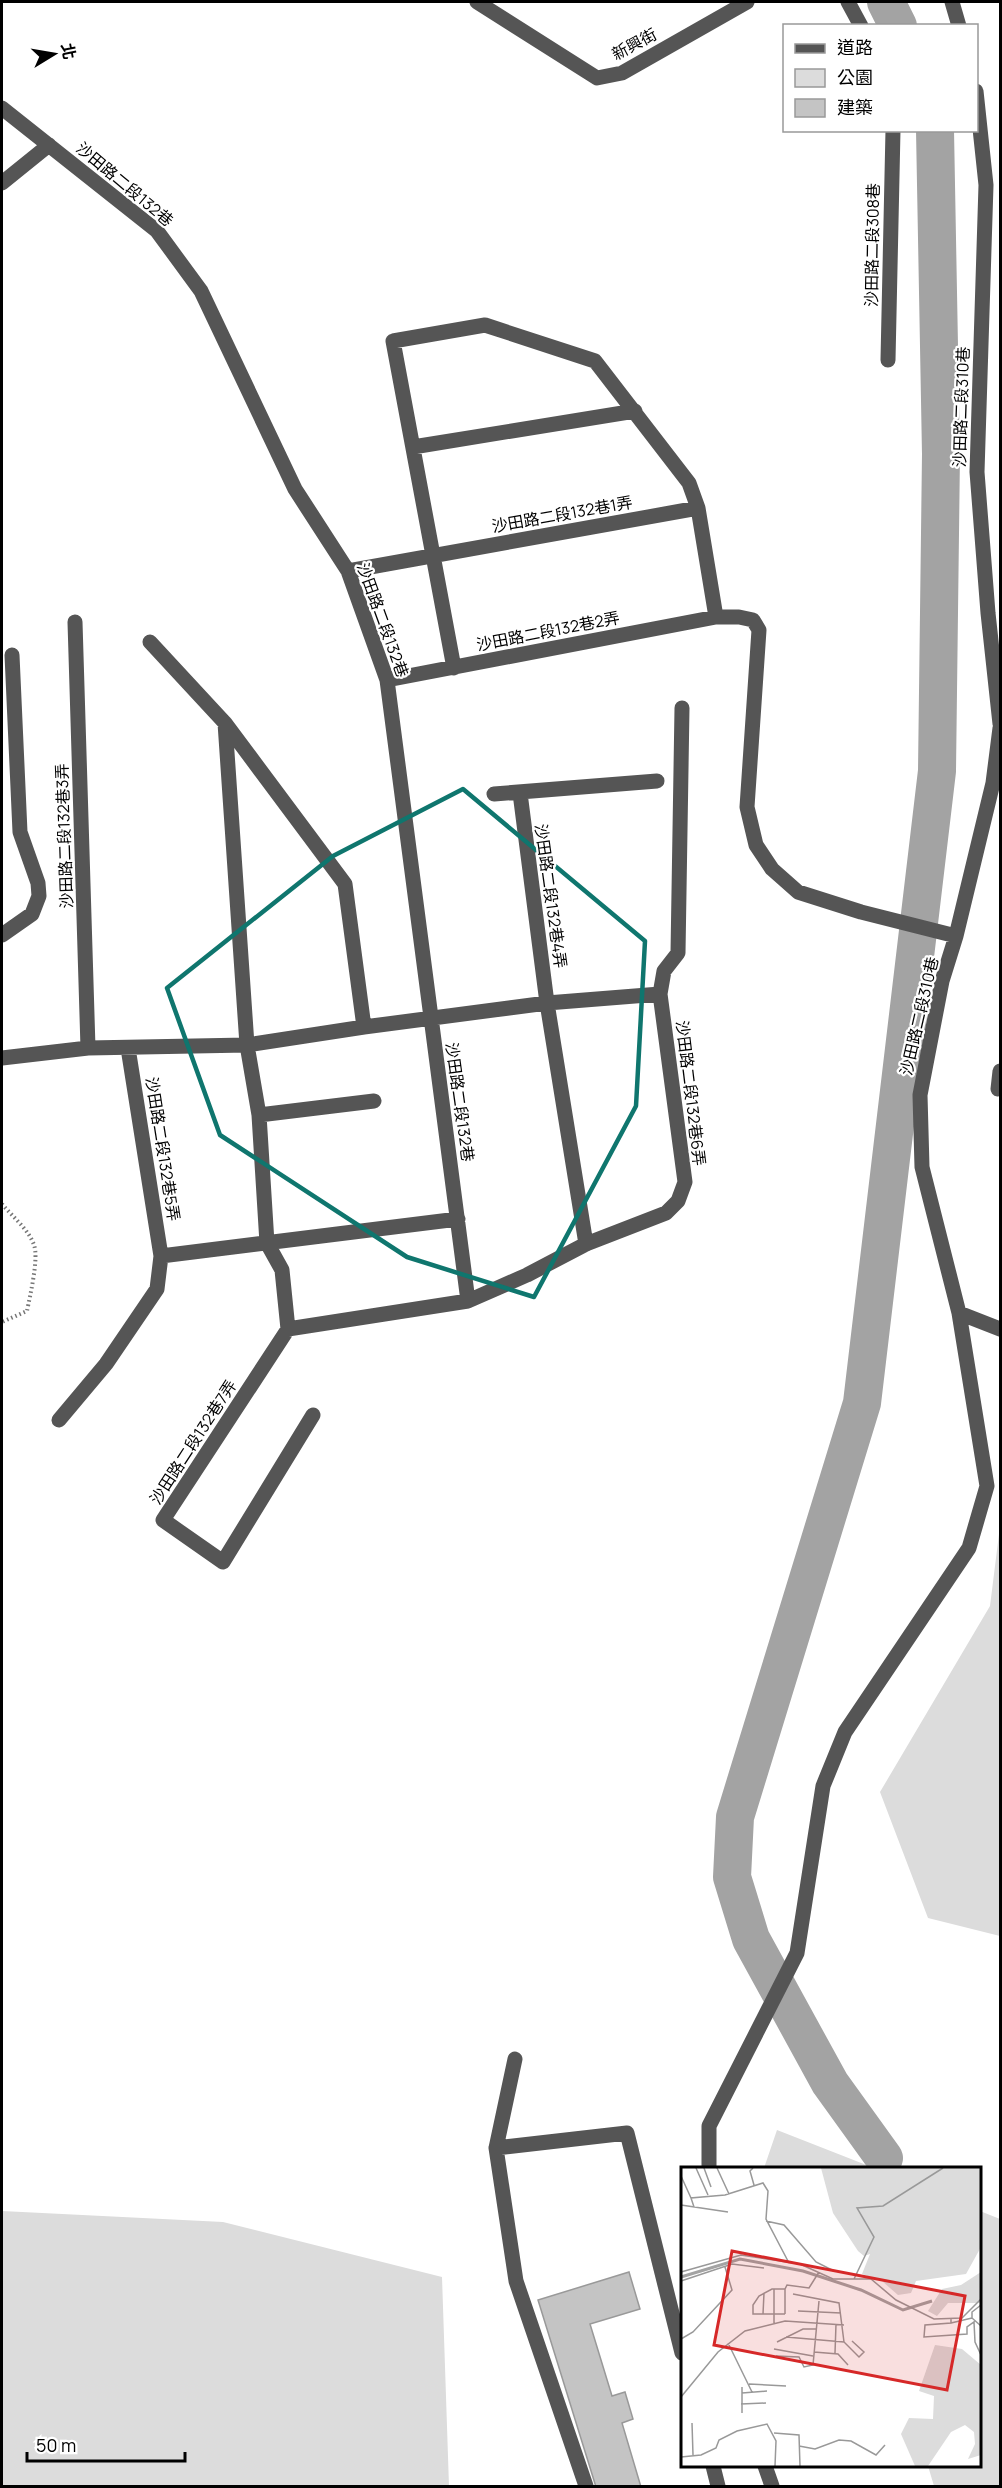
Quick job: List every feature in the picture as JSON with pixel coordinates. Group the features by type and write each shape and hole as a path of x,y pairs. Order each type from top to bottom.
{"street":[{"name":"新興街","path":"477,2 597,78 622,73 747,2"},
{"path":"848,2 860,24"},
{"path":"952,2 958,24"},
{"name":"沙田路二段132巷","path":"2,108 157,231 201,291 295,489 348,571 387,680 468,1301"},
{"name":"沙田路二段310巷","path":"709,2167 709,2126 797,1953 823,1786 827,1775 845,1732 969,1548 987,1486 958,1313 922,1167 920,1095 942,981 957,936 993,783 1000,726 976,472 986,185 978,110"},
{"name":"沙田路二段308巷","path":"888,360 893,132"},
{"path":"2,183 49,145"},
{"path":"454,668 393,341 485,324 595,361 689,483 698,508 716,617"},
{"path":"413,447 635,411"},
{"name":"沙田路二段132巷1弄","path":"348,571 698,508"},
{"path":"988,613 1000,603"},
{"name":"沙田路二段132巷2弄","path":"387,680 716,617 753,620 759,630 747,807 756,845 772,869 798,892 861,912 957,936"},
{"name":"沙田路二段132巷3弄","path":"75,622 88,1048"},
{"path":"150,642 225,723 345,884 364,1027"},
{"path":"2,935 32,914 39,896 38,884 20,832 12,655"},
{"path":"2,1058 88,1048 247,1045 364,1027 547,1004 660,994 664,971 678,953 682,708"},
{"path":"225,723 247,1045 259,1116 267,1243 282,1270 288,1329 468,1301"},
{"path":"494,794 520,794 657,781"},
{"name":"沙田路二段132巷4弄","path":"520,794 547,1004"},
{"name":"沙田路二段132巷6弄","path":"468,1301 527,1275 586,1244 666,1213 678,1200 685,1182 660,994"},
{"path":"547,1004 586,1244"},
{"name":"沙田路二段132巷5弄","path":"59,1420 106,1364 157,1289 161,1256 128,1048"},
{"path":"998,1089 1000,1071"},
{"path":"259,1116 375,1101"},
{"path":"161,1256 458,1219"},
{"path":"958,1313 1000,1329"},
{"name":"沙田路二段132巷7弄","path":"288,1329 163,1520 223,1562 313,1415"},
{"path":"515,2059 496,2148 516,2282 586,2487"},
{"path":"496,2148 627,2133 681,2349"},
{"path":"712,2467 718,2487"},
{"path":"765,2467 772,2487"}],"path":[{"path":"2,1204 21,1225 35,1246 34,1278 27,1311 2,1322"}],"highlighted area":[{"path":"463,789 645,941 636,1106 534,1297 407,1257 220,1135 167,988 333,856"}],"green space":[{"path":"1000,1526 1000,1936 928,1918 880,1792 990,1606"},
{"path":"777,2130 871,2167 764,2167"},
{"path":"2,2211 223,2222 442,2277 449,2486 2,2486"},
{"path":"981,2211 1000,2219 1000,2486 934,2486 928,2467 981,2467"}],"building":[{"path":"629,2272 640,2309 590,2324 612,2396 625,2392 633,2419 622,2423 641,2487 596,2487 538,2300"}],"waterway":[{"path":"886,2 897,24"},
{"path":"884,2158 830,2083 751,1939 732,1877 735,1817 862,1403 937,771 941,454 935,132"}]}
